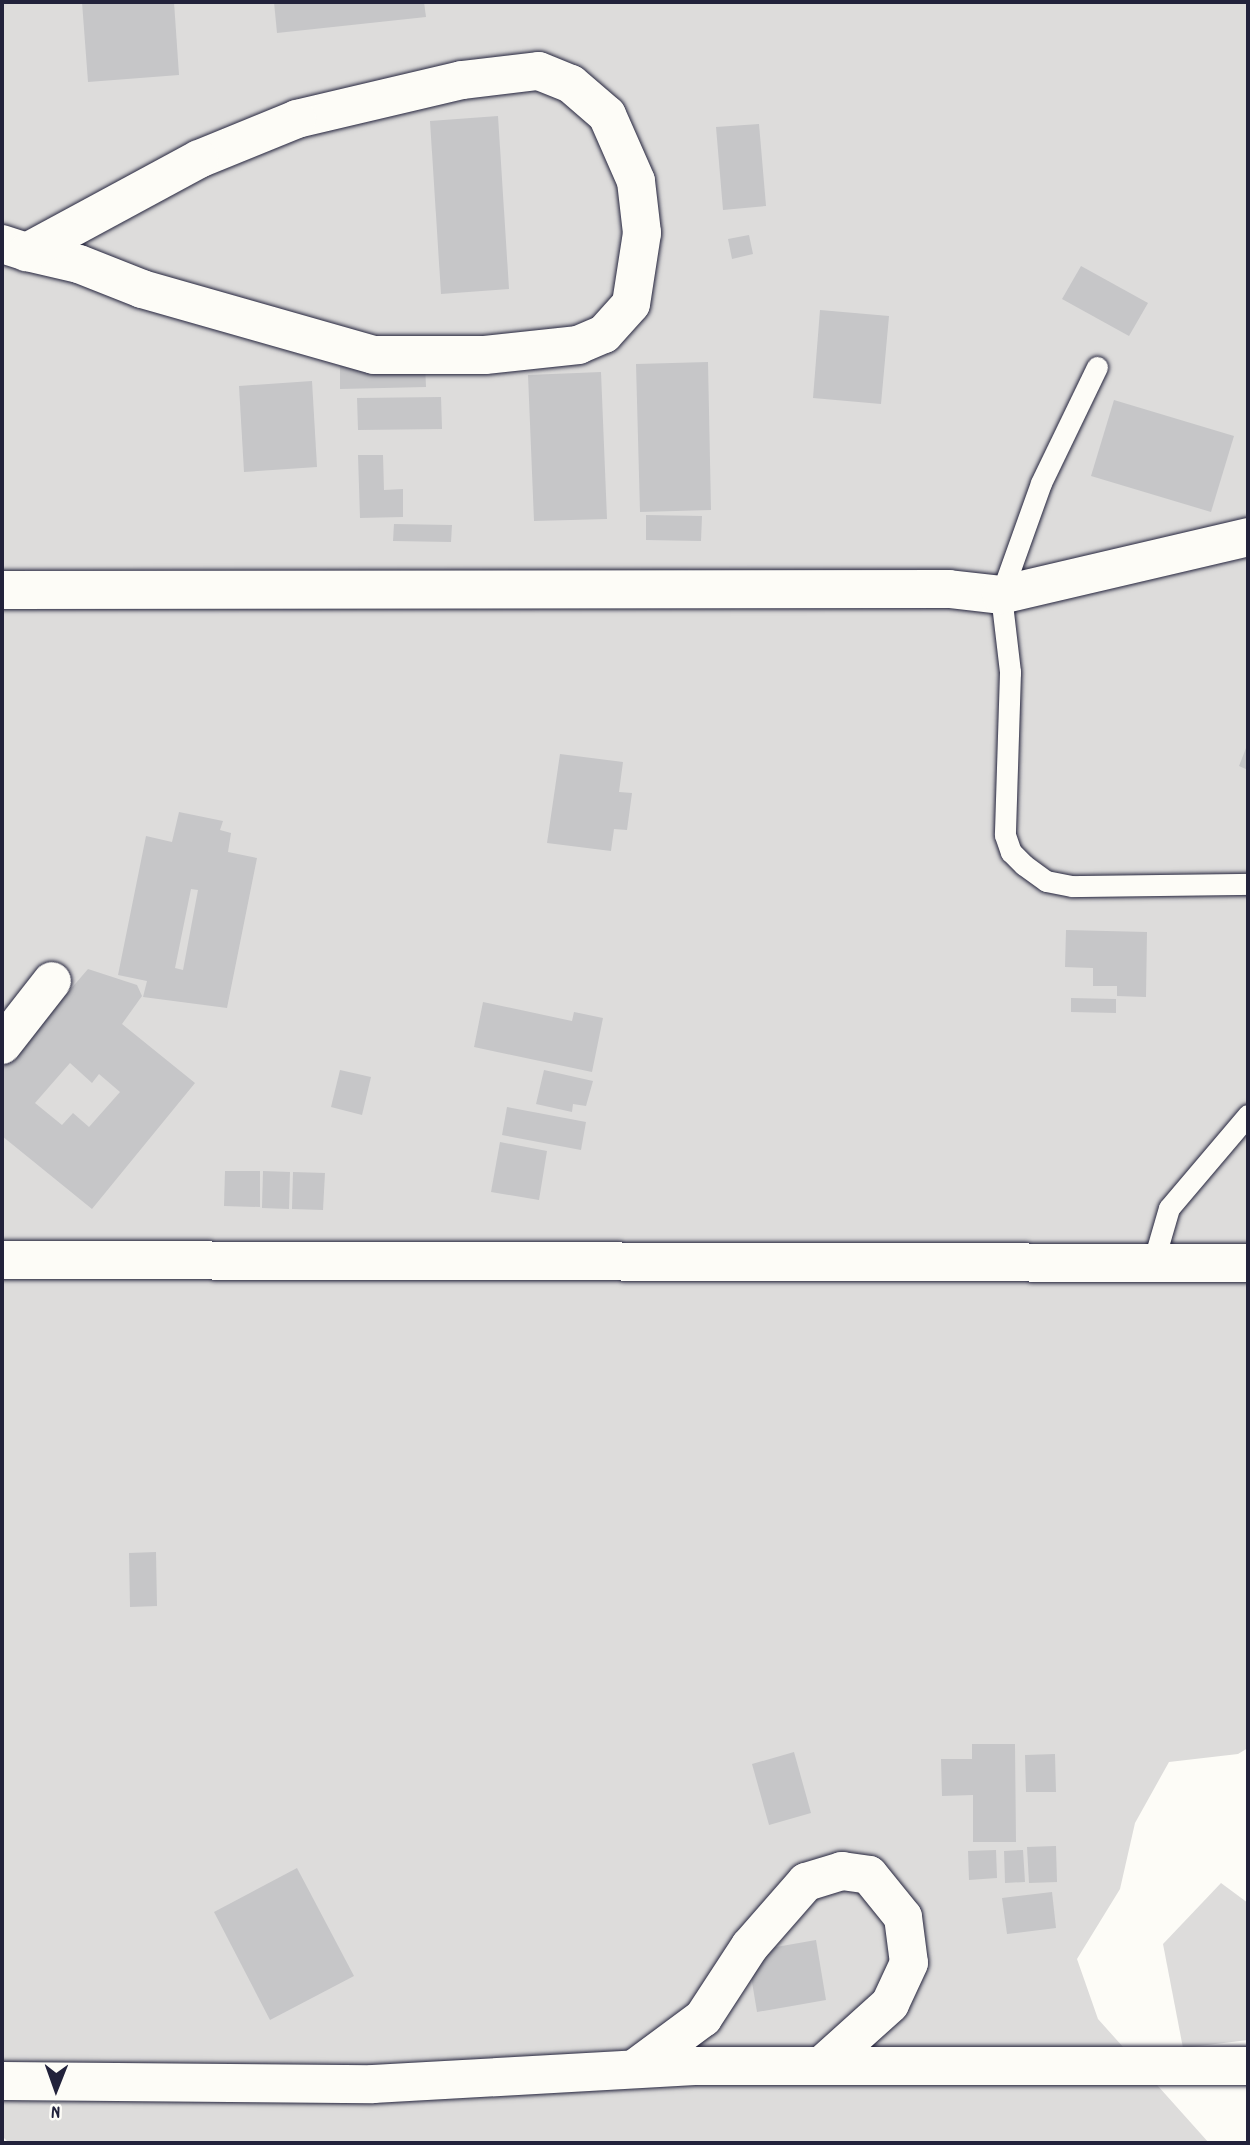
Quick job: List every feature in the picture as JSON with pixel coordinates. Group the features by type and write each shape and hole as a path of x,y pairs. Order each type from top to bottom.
{"street":[{"path":"538,71 571,84 607,115 636,181 642,233 631,304 604,334 578,345 485,355 374,355 14,248 199,159 297,119 462,80 538,71"},
{"path":"2,590 949,589 1001,595 1248,537"},
{"path":"2,1045 52,981"},
{"path":"2,1260 1248,1263"},
{"path":"634,2069 703,2018 750,1946 806,1882 842,1871 869,1875 903,1917 909,1964 890,2004 822,2064"},
{"path":"2,2081 373,2084 634,2069 822,2064 1248,2067"}],"lane":[{"path":"1097,368 1041,483 1001,595 1010,672 1005,835 1011,852 1046,881 1072,886 1248,884"},
{"path":"1153,1263 1169,1208 1248,1115"}],"shaded area":[{"path":"2,2 1248,2 1248,1748 1238,1754 1169,1762 1135,1823 1120,1889 1077,1959 1098,2019 1209,2143 9,2143 2,2136"},
{"path":"1221,1883 1248,1903 1248,2040 1183,2048 1163,1944"}],"building":[{"path":"82,2 174,2 179,75 88,82"},
{"path":"274,2 424,2 426,17 277,33"},
{"path":"498,116 509,289 441,294 430,121"},
{"path":"759,124 766,206 723,210 716,127"},
{"path":"749,235 753,254 732,259 728,239"},
{"path":"1081,266 1148,303 1129,336 1062,299"},
{"path":"820,310 889,316 881,404 813,398"},
{"path":"708,362 711,510 640,512 636,364"},
{"path":"425,363 426,387 340,389 340,364"},
{"path":"601,372 607,519 534,521 528,375"},
{"path":"312,381 317,467 244,472 239,386"},
{"path":"441,397 442,429 358,430 357,398"},
{"path":"1114,400 1234,436 1211,512 1091,476"},
{"path":"358,455 383,455 384,490 403,489 403,517 360,518"},
{"path":"646,515 702,516 701,541 646,540"},
{"path":"394,524 452,525 451,542 393,541"},
{"path":"1248,743 1248,770 1239,766"},
{"path":"560,754 623,762 619,792 632,793 627,830 614,829 611,851 547,843"},
{"path":"179,812 223,821 220,830 231,833 228,852 257,858 227,1008 143,997 147,981 118,975 146,836 172,842","holes":["191,889 198,890 183,970 175,968"]},
{"path":"1066,930 1147,932 1146,997 1117,996 1117,986 1093,986 1093,968 1065,967"},
{"path":"88,969 137,985 142,996 122,1024 195,1083 92,1209 2,1136 2,1069","holes":["70,1063 92,1083 99,1074 120,1092 89,1127 73,1113 62,1125 35,1103"]},
{"path":"1071,998 1116,999 1116,1013 1071,1012"},
{"path":"483,1002 572,1021 574,1012 603,1018 592,1072 474,1047"},
{"path":"340,1070 371,1077 362,1115 331,1107"},
{"path":"544,1070 593,1081 586,1106 573,1104 572,1112 536,1104"},
{"path":"507,1107 586,1122 581,1150 502,1135"},
{"path":"500,1142 547,1151 539,1200 491,1192"},
{"path":"225,1171 260,1171 260,1207 224,1206"},
{"path":"263,1171 290,1172 289,1209 262,1208"},
{"path":"293,1172 325,1173 323,1210 292,1209"},
{"path":"156,1552 157,1606 130,1607 129,1553"},
{"path":"972,1744 1015,1744 1016,1842 973,1842 973,1795 942,1796 941,1759 972,1759"},
{"path":"794,1752 811,1813 769,1825 752,1764"},
{"path":"1055,1754 1056,1792 1026,1792 1025,1755"},
{"path":"1056,1846 1057,1882 1029,1883 1027,1847"},
{"path":"996,1850 997,1878 969,1880 968,1851"},
{"path":"1023,1850 1025,1882 1005,1883 1004,1851"},
{"path":"297,1868 354,1976 270,2020 214,1912"},
{"path":"1052,1892 1056,1928 1007,1934 1002,1898"},
{"path":"816,1940 826,2000 757,2012 747,1952"}]}
